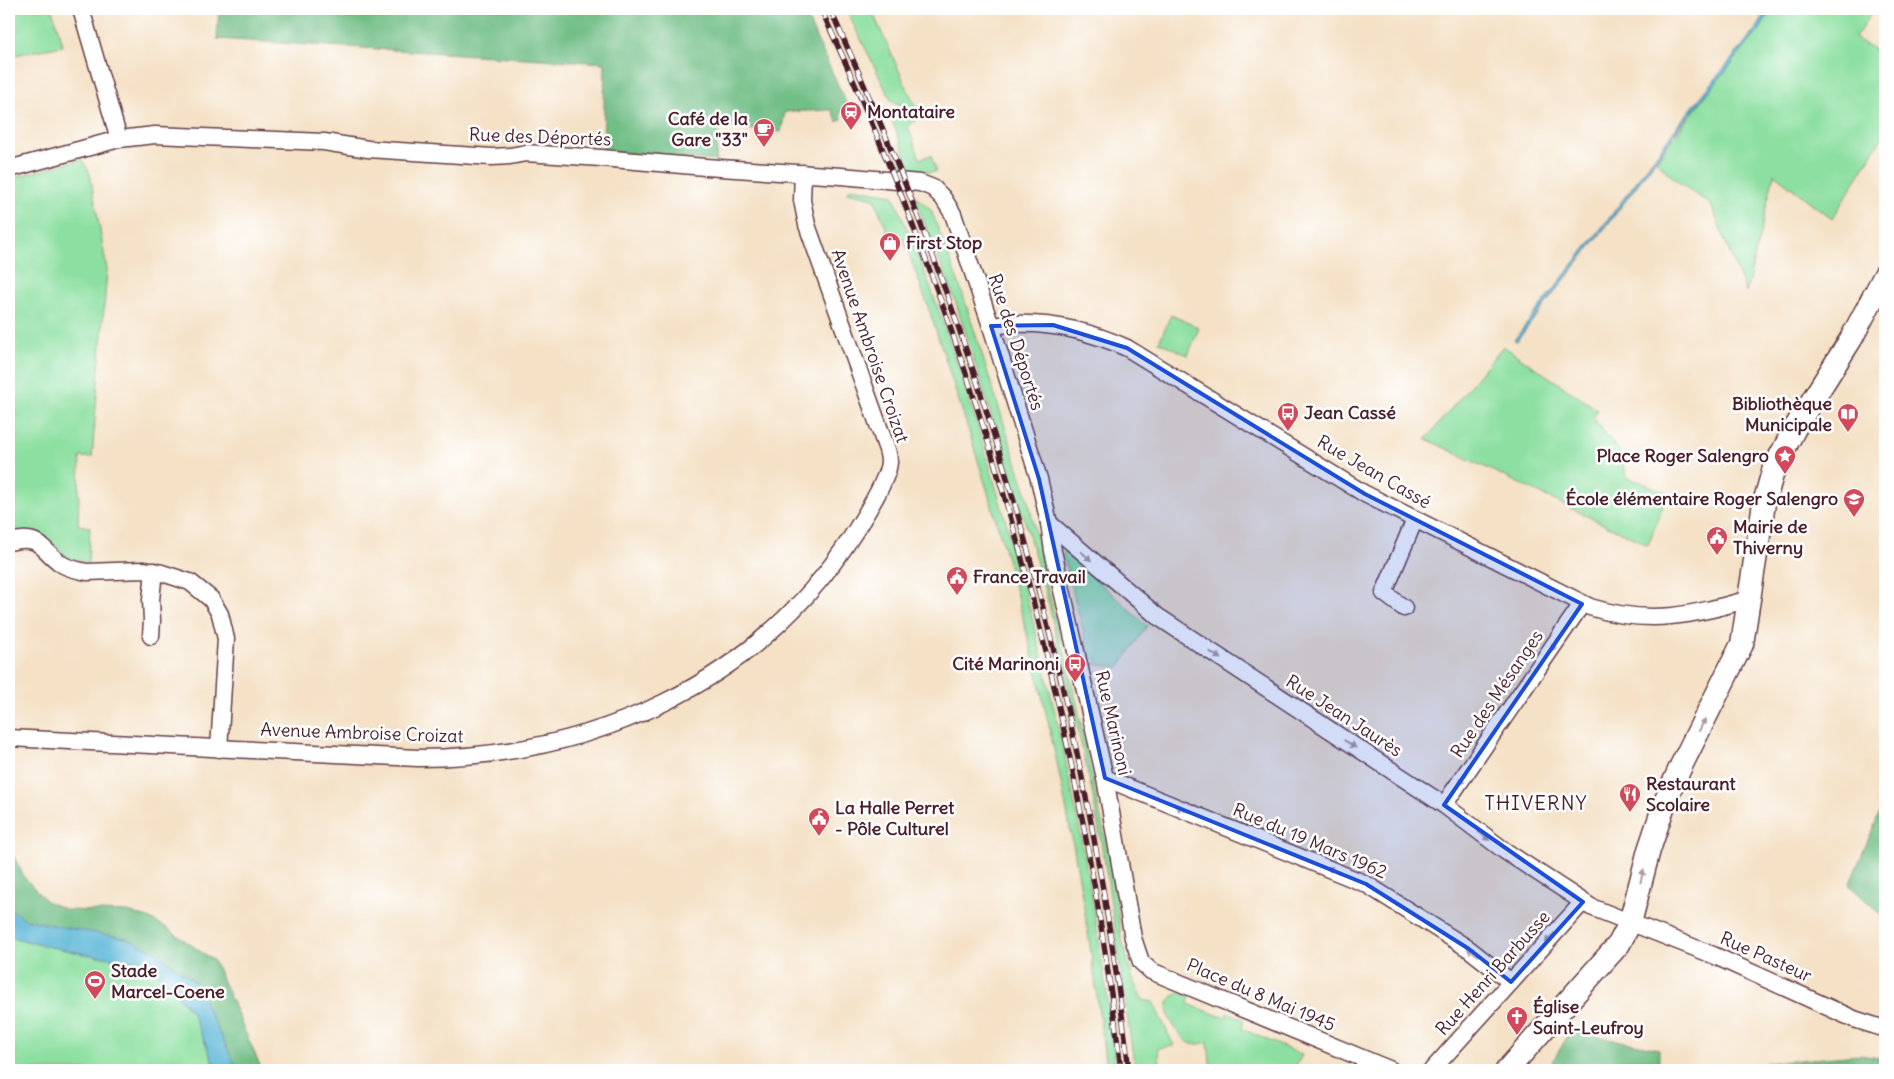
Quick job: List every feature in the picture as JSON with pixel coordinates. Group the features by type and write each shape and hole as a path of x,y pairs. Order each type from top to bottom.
{"street":[{"path":"81,9 120,139"},
{"name":"Rue des Déportés","path":"9,169 120,139 155,135 324,142 368,149 492,157 534,154 803,173 920,184 933,188 943,198 953,214 991,326 1039,479 1049,520"},
{"name":"Avenue Ambroise Croizat","path":"9,738 435,758 476,756 552,743 606,728 669,701 721,671 781,620 822,576 848,542 882,484 889,462 885,444 807,225 802,200 803,173"},
{"path":"1507,1070 1619,944 1630,923 1658,821 1681,766 1740,650 1750,599 1764,503 1774,468 1795,428 1851,339 1885,275"},
{"name":"Rue Jean Cassé","path":"991,326 1015,322 1053,325 1090,333 1128,348 1365,494 1582,604 1626,616 1663,618 1688,615 1750,599"},
{"path":"1404,608 1384,593 1415,519"},
{"name":"Rue Marinoni","path":"1049,520 1053,552 1105,778 1133,938"},
{"name":"Rue Jean Jaurès","path":"1049,520 1157,616 1444,805 1500,847 1583,902 1600,912 1630,923"},
{"path":"9,542 23,540 37,542 61,564 77,570 87,572 154,571 182,578 198,587 211,599 220,614 226,639 219,749"},
{"path":"150,636 152,620 150,600 154,571"},
{"name":"Rue des Mésanges","path":"1444,805 1582,604"},
{"name":"Rue du 19 Mars 1962","path":"1105,778 1366,884 1469,949 1511,982"},
{"name":"Rue Henri Barbusse","path":"1432,1070 1583,902"},
{"name":"Rue Pasteur","path":"1630,923 1713,955 1854,1020 1885,1029"},
{"name":"Place du 8 Mai 1945","path":"1133,938 1141,962 1151,971 1391,1070"}],"highlighted area":[{"path":"1053,325 1127,348 1365,494 1582,604 1444,805 1583,902 1511,982 1469,949 1366,884 1105,778 1039,479 991,326"}],"green space":[{"path":"9,9 52,9 63,46 9,56"},
{"path":"219,9 803,9 849,109 840,112 842,119 837,122 832,110 785,112 781,132 718,127 716,161 603,151 605,63 217,39"},
{"path":"846,9 871,9 917,110 892,102"},
{"path":"1772,9 1874,9 1855,38 1885,56 1885,133 1832,219 1774,174 1746,293 1711,205 1674,179 1656,161"},
{"path":"888,111 919,118 908,127 920,159 931,155 936,172 904,171 899,160 906,156"},
{"path":"82,159 90,174 107,270 92,457 80,457 78,525 90,527 88,563 68,558 39,534 26,532 9,534 9,179"},
{"path":"851,188 893,195 923,267 944,325 987,457 1033,620 1063,748 1099,940 1116,1070 1106,1070 1082,897 1049,725 1029,640 982,472 937,332 903,238 892,242 874,198 847,192"},
{"path":"913,194 931,210 961,289 1028,499 1075,696 1112,872 1121,936 1134,983 1143,1000 1153,1002 1174,1046 1158,1048 1161,1070 1135,1070 1107,875 1092,791 1049,605 1026,525 955,300"},
{"path":"1171,315 1199,328 1188,355 1159,342"},
{"path":"1503,346 1598,410 1593,417 1620,453 1627,477 1668,493 1648,545 1426,439"},
{"path":"1064,552 1147,626 1119,667 1092,664 1098,663 1096,658 1091,659 1063,555"},
{"path":"1885,800 1885,918 1849,885"},
{"path":"9,847 24,877 46,901 67,910 128,912 148,918 167,928 214,961 262,1070 238,1070 193,980 56,926 25,919 9,908"},
{"name":"Stade Marcel-Coene","path":"9,936 90,955 145,962 192,1013 217,1070 9,1070"},
{"path":"1180,992 1190,995 1188,1004 1225,1018 1228,1012 1244,1019 1242,1029 1302,1055 1294,1070 1211,1070 1208,1042 1189,1043 1180,1034 1169,1017 1167,1006 1169,1001"},
{"path":"1571,1031 1659,1049 1659,1061 1652,1070 1547,1070"},
{"path":"1860,1055 1885,1059 1885,1070 1758,1070 1765,1063"}],"water":[{"path":"1767,9 1771,9 1761,28 1679,128 1612,219 1516,342 1514,340 1610,217 1678,125 1759,25"},
{"path":"9,908 25,919 126,938 153,950 193,980 238,1070 217,1070 192,1013 145,962 90,955 9,936"}],"railway":[{"path":"821,9 877,135 928,264 973,395 1013,528 1048,662 1078,797 1102,933 1121,1070"},
{"path":"830,9 886,136 936,264 981,395 1021,528 1056,661 1086,796 1110,933 1129,1070"}],"place":[{"name":"Montataire","path":"851,131"},
{"name":"Café de la Gare \"33\"","path":"764,148"},
{"name":"First Stop","path":"890,262"},
{"name":"Jean Cassé","path":"1288,432"},
{"name":"Bibliothèque Municipale","path":"1848,433"},
{"name":"Place Roger Salengro","path":"1785,475"},
{"name":"École élémentaire Roger Salengro","path":"1854,518"},
{"name":"Mairie de Thiverny","path":"1717,556"},
{"name":"France Travail","path":"957,596"},
{"name":"Cité Marinoni","path":"1075,683"},
{"name":"Restaurant Scolaire","path":"1630,813"},
{"name":"La Halle Perret - Pôle Culturel","path":"819,837"},
{"name":"Stade Marcel-Coene","path":"95,1000"},
{"name":"Église Saint-Leufroy","path":"1517,1036"}],"district":[{"name":"THIVERNY","path":"1536,803"}]}
